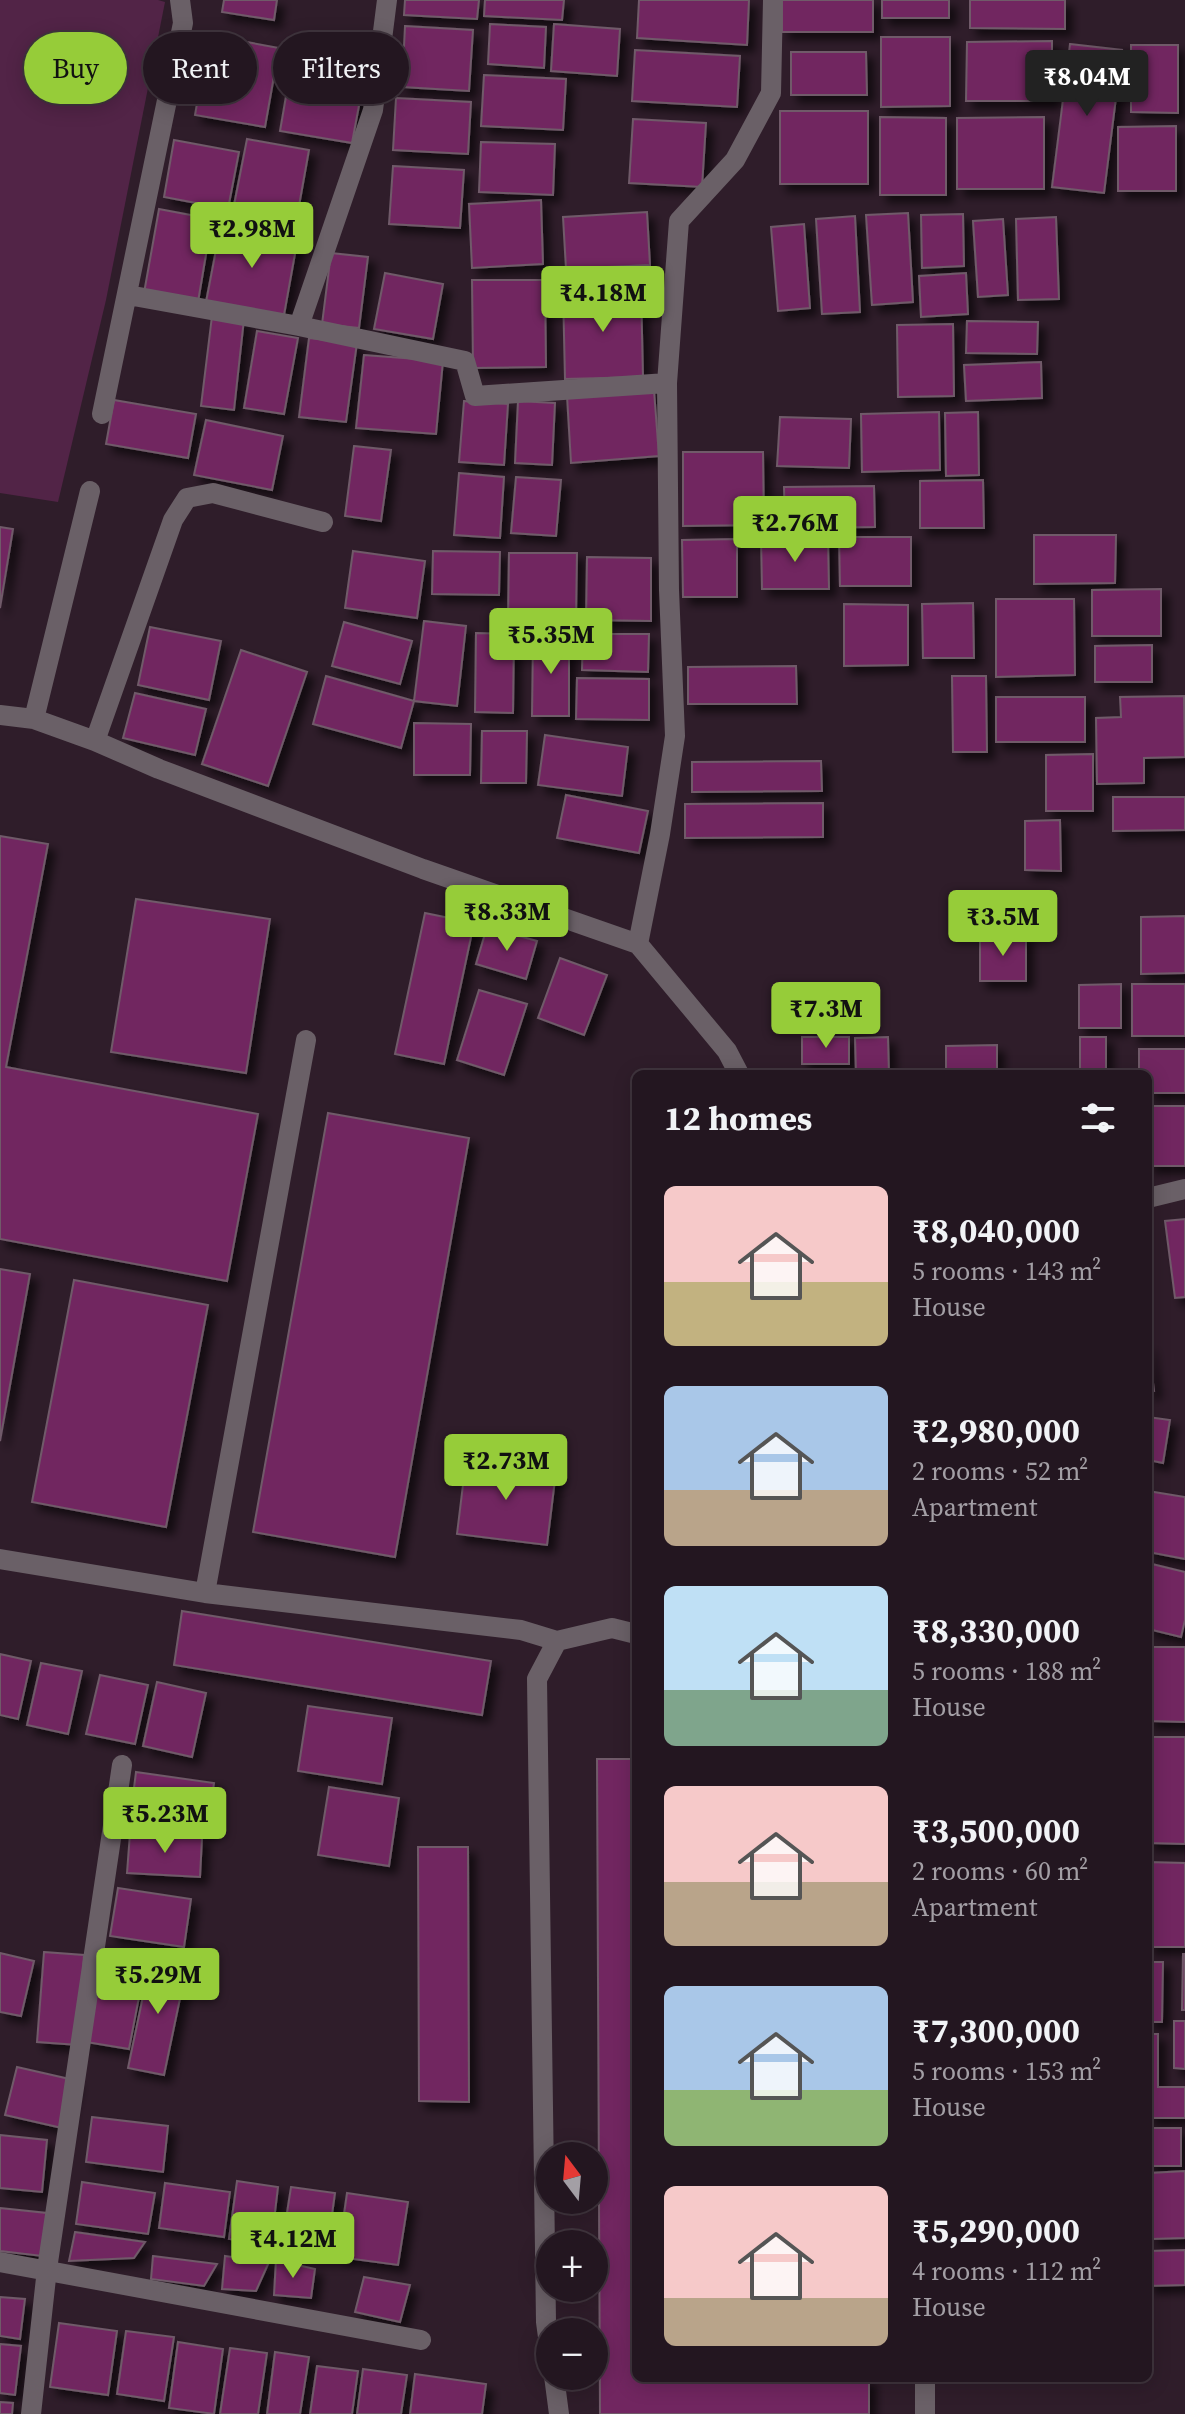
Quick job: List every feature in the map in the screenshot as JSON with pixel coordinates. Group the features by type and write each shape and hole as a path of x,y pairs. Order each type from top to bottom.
{"street":[{"path":"102,414 183,23 180,0"},
{"path":"299,326 373,110 387,0"},
{"path":"638,944 675,736 669,590 667,383 679,221 735,160 771,93 773,0"},
{"path":"128,295 299,326 465,361 475,396 667,383"},
{"path":"34,719 90,491"},
{"path":"95,741 173,520 187,498 213,493 323,522"},
{"path":"0,715 34,719 408,864 638,944 727,1051 737,1070"},
{"path":"205,1593 306,1040"},
{"path":"1152,1197 1185,1189"},
{"path":"0,1559 205,1593 521,1630 557,1641 612,1628 632,1633"},
{"path":"546,2318 537,1679 557,1641"},
{"path":"31,2414 47,2269 122,1765"},
{"path":"0,2262 421,2340"},
{"path":"925,2382 925,2414"},
{"path":"556,2390 559,2414"}],"shaded area":[{"path":"0,0 165,2 159,32 143,32 145,104 106,300 58,502 0,493"}],"building":[{"path":"224,0 277,0 274,20 222,12"},
{"path":"405,0 479,0 477,19 404,15"},
{"path":"485,0 564,0 562,20 484,16"},
{"path":"639,0 749,0 747,45 637,38"},
{"path":"782,0 873,0 873,32 782,32"},
{"path":"882,0 949,0 949,18 882,18"},
{"path":"970,0 1065,0 1065,29 970,28"},
{"path":"490,24 546,27 544,68 488,64"},
{"path":"554,24 620,29 617,76 551,71"},
{"path":"405,26 473,30 469,91 409,87 409,32 405,32"},
{"path":"881,37 950,37 950,106 881,107"},
{"path":"1052,41 1052,101 966,101 967,42"},
{"path":"257,44 273,47 273,82 265,127 195,115 197,104 257,104"},
{"path":"1070,44 1122,50 1104,193 1052,187"},
{"path":"1131,45 1178,45 1178,113 1131,112"},
{"path":"635,50 740,56 737,107 632,101"},
{"path":"791,52 866,52 867,95 791,95"},
{"path":"484,75 566,79 563,130 481,126"},
{"path":"409,99 471,102 468,154 393,150 396,104 409,104"},
{"path":"285,104 359,104 352,143 280,131"},
{"path":"780,111 868,111 868,184 780,184"},
{"path":"880,117 946,118 946,195 880,195"},
{"path":"1044,117 1044,189 957,189 957,118"},
{"path":"633,119 706,123 702,187 629,183"},
{"path":"1176,126 1176,191 1118,191 1118,127"},
{"path":"247,139 309,150 297,217 234,205"},
{"path":"174,140 239,152 228,209 164,197"},
{"path":"481,142 555,144 553,195 479,192"},
{"path":"393,166 464,170 460,228 389,224"},
{"path":"541,200 543,264 472,268 469,204"},
{"path":"159,209 212,219 198,302 144,293"},
{"path":"647,212 650,265 566,269 563,217"},
{"path":"908,213 913,302 872,305 866,215"},
{"path":"963,214 964,266 922,268 921,215"},
{"path":"855,216 860,312 822,314 816,219"},
{"path":"1056,217 1059,299 1018,300 1016,219"},
{"path":"1003,219 1008,295 978,297 973,221"},
{"path":"221,224 298,237 284,315 206,302"},
{"path":"804,224 810,308 778,311 771,227"},
{"path":"331,253 368,257 359,328 322,324"},
{"path":"385,273 443,284 433,339 374,329"},
{"path":"966,273 968,314 921,317 919,276"},
{"path":"472,280 545,280 546,367 473,368"},
{"path":"641,289 643,377 565,379 563,291"},
{"path":"212,316 244,319 234,410 201,406"},
{"path":"967,321 1038,322 1037,354 966,353"},
{"path":"953,324 954,396 898,397 897,325"},
{"path":"257,331 298,338 284,414 244,408"},
{"path":"309,338 357,343 346,422 299,417"},
{"path":"364,355 443,361 436,434 356,428"},
{"path":"1041,362 1042,398 966,401 964,365"},
{"path":"654,390 659,456 571,463 567,396"},
{"path":"114,400 196,414 188,458 106,444"},
{"path":"464,401 508,404 504,465 459,462"},
{"path":"518,401 555,403 552,465 515,463"},
{"path":"939,412 940,470 862,472 861,414"},
{"path":"978,412 979,475 946,476 945,413"},
{"path":"780,417 851,419 849,468 777,466"},
{"path":"206,420 283,436 272,490 194,475"},
{"path":"354,446 391,450 381,521 345,516"},
{"path":"683,452 763,452 764,525 683,526"},
{"path":"459,473 504,477 500,538 454,535"},
{"path":"516,477 561,480 556,536 511,533"},
{"path":"983,480 984,528 920,528 920,481"},
{"path":"874,486 875,527 785,528 784,487"},
{"path":"0,527 13,529 0,608"},
{"path":"1034,535 1116,535 1115,583 1034,584"},
{"path":"839,537 911,537 911,586 840,586"},
{"path":"761,538 828,538 829,589 762,589"},
{"path":"737,539 737,597 683,597 682,540"},
{"path":"353,551 425,561 417,618 345,608"},
{"path":"433,551 500,552 499,595 432,594"},
{"path":"509,553 577,553 576,619 508,618"},
{"path":"587,557 651,558 651,621 586,620"},
{"path":"1161,589 1161,636 1092,636 1092,590"},
{"path":"996,599 1074,599 1075,675 996,677"},
{"path":"973,603 974,658 923,658 922,604"},
{"path":"844,604 908,605 908,665 844,666"},
{"path":"424,621 466,626 457,706 414,701"},
{"path":"344,622 412,641 400,684 332,666"},
{"path":"150,627 221,641 209,700 138,685"},
{"path":"476,633 514,634 513,713 475,712"},
{"path":"583,634 649,634 648,672 582,670"},
{"path":"533,636 569,636 569,716 532,716"},
{"path":"1152,645 1152,682 1095,682 1095,646"},
{"path":"241,650 307,672 268,786 202,764"},
{"path":"796,666 797,704 688,704 688,667"},
{"path":"326,676 414,701 401,748 313,724"},
{"path":"952,676 986,676 987,752 953,752"},
{"path":"577,678 649,679 649,720 576,719"},
{"path":"135,693 206,709 195,755 123,738"},
{"path":"1184,696 1185,757 1144,758 1144,783 1097,784 1096,718 1121,717 1120,697"},
{"path":"996,697 1085,697 1085,742 996,742"},
{"path":"414,723 471,724 470,775 414,775"},
{"path":"482,731 527,731 526,783 481,783"},
{"path":"545,735 628,747 622,796 538,785"},
{"path":"1093,754 1093,811 1046,811 1046,755"},
{"path":"821,761 822,791 692,792 692,762"},
{"path":"566,795 648,811 639,853 557,838"},
{"path":"1113,797 1185,797 1185,830 1113,831"},
{"path":"823,803 823,837 685,838 685,804"},
{"path":"1060,820 1061,871 1025,870 1025,821"},
{"path":"0,836 48,844 6,1067 258,1114 227,1281 0,1239"},
{"path":"136,899 270,919 246,1073 111,1052"},
{"path":"425,913 474,923 444,1064 395,1054"},
{"path":"1185,916 1185,973 1141,974 1141,917"},
{"path":"487,927 537,941 526,979 476,964"},
{"path":"980,934 1026,934 1026,981 980,981"},
{"path":"560,958 607,975 584,1035 538,1018"},
{"path":"1121,984 1121,1028 1079,1028 1079,985"},
{"path":"1132,984 1185,984 1185,1036 1132,1036"},
{"path":"479,990 527,1004 504,1075 457,1060"},
{"path":"802,1037 849,1037 849,1064 802,1064"},
{"path":"888,1037 889,1070 856,1070 855,1038"},
{"path":"1080,1037 1106,1037 1106,1070 1080,1070"},
{"path":"997,1045 997,1070 946,1070 946,1046"},
{"path":"1139,1049 1185,1049 1185,1093 1152,1093 1152,1070 1139,1070"},
{"path":"1152,1106 1185,1106 1185,1166 1152,1166"},
{"path":"328,1113 469,1138 395,1557 253,1532"},
{"path":"1185,1219 1185,1297 1175,1298 1165,1221"},
{"path":"0,1269 30,1274 0,1441"},
{"path":"74,1280 208,1305 166,1527 32,1502"},
{"path":"1152,1418 1170,1420 1163,1463 1152,1461"},
{"path":"466,1460 556,1471 547,1545 457,1534"},
{"path":"1152,1492 1185,1497 1185,1559 1152,1553"},
{"path":"1152,1564 1185,1572 1185,1620 1181,1637 1152,1630"},
{"path":"182,1611 491,1661 482,1715 174,1665"},
{"path":"1152,1647 1185,1647 1185,1722 1152,1721"},
{"path":"0,1654 31,1661 18,1719 0,1715"},
{"path":"41,1663 82,1671 68,1734 27,1725"},
{"path":"100,1675 148,1685 135,1744 86,1734"},
{"path":"157,1682 206,1693 192,1757 143,1746"},
{"path":"308,1706 392,1718 382,1784 298,1771"},
{"path":"1152,1737 1185,1737 1185,1844 1152,1843"},
{"path":"597,1759 632,1759 632,2382 869,2382 869,2414 600,2414 600,2390 608,2390 608,2318 600,2318 599,2302 608,2302 608,2230 599,2230 599,2214 608,2214 608,2142 599,2142"},
{"path":"136,1772 214,1783 207,1831 130,1820"},
{"path":"329,1787 399,1798 389,1866 318,1855"},
{"path":"130,1833 202,1838 200,1877 127,1873"},
{"path":"418,1847 468,1847 469,2102 419,2101"},
{"path":"1152,1862 1185,1863 1185,1947 1152,1947"},
{"path":"118,1888 191,1899 184,1947 110,1936"},
{"path":"44,1952 84,1955 78,2045 37,2042"},
{"path":"0,1953 34,1961 21,2016 0,2012"},
{"path":"1185,1954 1185,2010 1182,2010"},
{"path":"102,1958 145,1966 129,2049 86,2042"},
{"path":"151,1958 187,1965 164,2075 128,2068"},
{"path":"1152,1962 1163,1962 1162,2022 1152,2022"},
{"path":"1174,2021 1185,2021 1185,2069 1174,2068"},
{"path":"1152,2034 1158,2034 1158,2087 1185,2087 1185,2118 1152,2118"},
{"path":"17,2067 74,2080 62,2128 5,2115"},
{"path":"92,2117 168,2126 163,2172 86,2162"},
{"path":"1152,2128 1181,2128 1181,2166 1152,2166"},
{"path":"0,2135 47,2140 42,2192 0,2188"},
{"path":"1185,2171 1185,2238 1152,2239 1152,2173"},
{"path":"237,2181 278,2187 271,2245 229,2239"},
{"path":"82,2182 155,2193 148,2234 76,2224"},
{"path":"165,2183 230,2192 224,2237 159,2228"},
{"path":"291,2187 335,2193 327,2251 282,2245"},
{"path":"347,2193 408,2202 398,2265 338,2257"},
{"path":"0,2208 47,2213 42,2256 0,2251"},
{"path":"75,2232 145,2242 134,2258 69,2261"},
{"path":"1185,2250 1185,2285 1152,2286 1152,2251"},
{"path":"153,2256 217,2264 204,2286 151,2279"},
{"path":"225,2256 269,2262 256,2291 222,2289"},
{"path":"276,2260 315,2269 311,2298 274,2295"},
{"path":"364,2277 410,2285 400,2322 355,2312"},
{"path":"0,2297 25,2299 20,2339 0,2336"},
{"path":"59,2323 117,2331 108,2395 50,2387"},
{"path":"126,2331 174,2337 164,2401 117,2394"},
{"path":"178,2342 223,2349 214,2414 169,2408"},
{"path":"0,2344 21,2346 15,2395 0,2393"},
{"path":"230,2348 267,2353 258,2414 220,2414"},
{"path":"275,2352 309,2357 300,2414 267,2414"},
{"path":"317,2366 358,2371 352,2414 310,2414"},
{"path":"363,2369 407,2375 401,2414 357,2414"},
{"path":"415,2374 486,2384 482,2414 410,2414"},
{"path":"0,2402 13,2403 12,2414 0,2414"}]}
